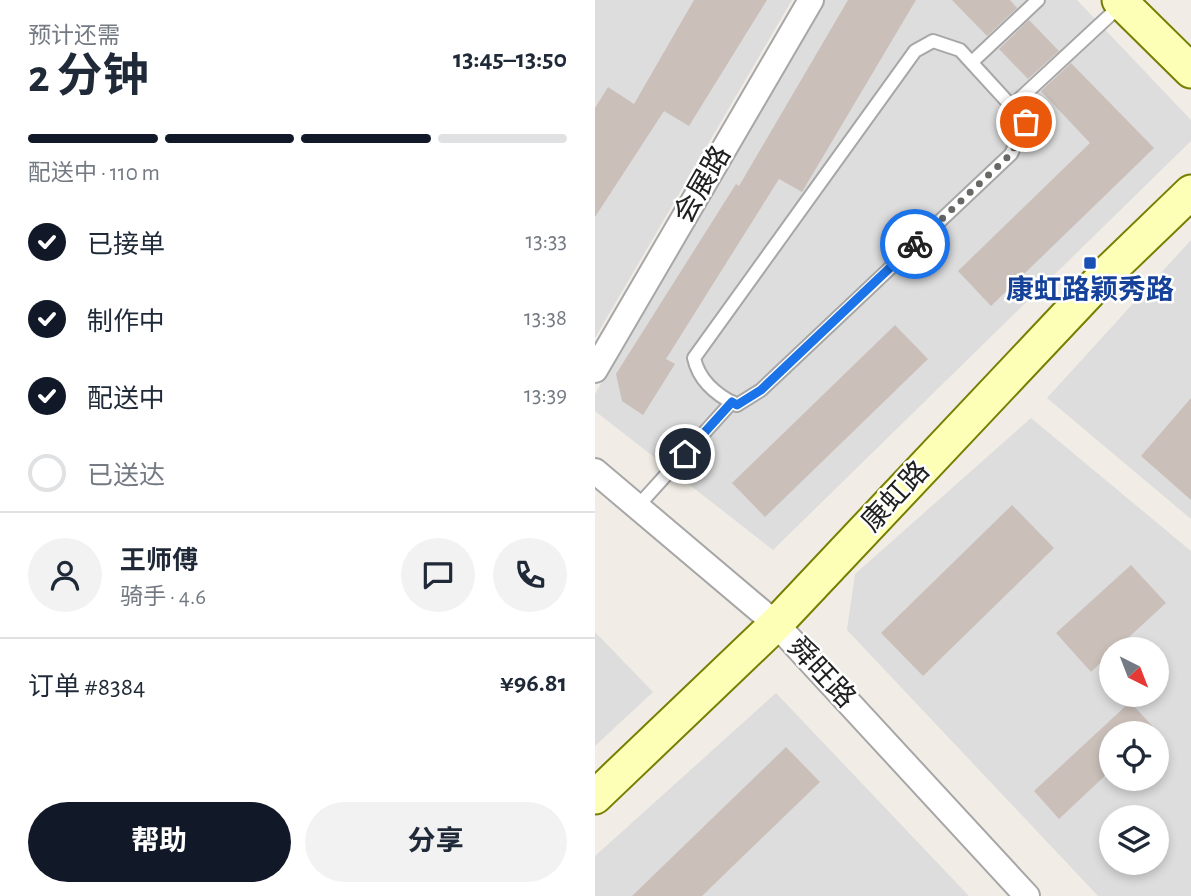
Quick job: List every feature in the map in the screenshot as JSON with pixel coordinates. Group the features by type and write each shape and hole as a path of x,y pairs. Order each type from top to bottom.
{"main road":[{"path":"1129,1 1191,50"},
{"path":"1129,1 1191,71"},
{"name":"康虹路","path":"595,797 776,624 1107,273 1191,191"}],"street":[{"name":"会展路","path":"595,370 811,0"},
{"name":"舜旺路","path":"595,471 776,624 1027,896"}],"lane":[{"path":"972,62 1038,0"},
{"path":"1012,106 1129,1"},
{"path":"933,41 960,50 1012,106 1026,122 1011,154 761,390 737,405 722,398 697,373 694,358 915,51 933,41"},
{"path":"637,507 732,402"}],"shaded area":[{"path":"595,0 792,0 595,338"},
{"path":"825,0 1077,0 1191,120 1191,141 773,550 595,411 595,394"},
{"path":"1191,240 1191,519 1047,398"},
{"path":"1031,418 1191,551 1191,896 1098,896 847,630 855,574"},
{"path":"595,632 653,692 595,746"},
{"path":"776,693 969,896 595,896 595,856"}],"building":[{"path":"694,0 767,0 689,126 664,111 595,217 595,108 608,87 634,104"},
{"path":"848,0 916,0 802,192 779,179 666,359 675,364 643,415 622,401 616,374 736,184 739,186"},
{"path":"952,0 1010,0 1017,8 987,36"},
{"path":"1029,20 1059,51 1028,79 999,49"},
{"path":"1071,63 1154,148 991,306 958,271 1090,143 1041,91"},
{"path":"895,325 928,359 765,517 732,483"},
{"path":"1191,398 1191,500 1141,456"},
{"path":"1012,505 1054,548 923,676 881,633"},
{"path":"1131,565 1166,603 1129,637 1099,637 1099,664 1091,672 1056,633"},
{"path":"1125,707 1135,707 1148,721 1110,721"},
{"path":"1099,731 1099,781 1059,819 1034,791"},
{"path":"786,747 820,782 702,896 632,896"}],"way so far":[{"path":"915,244 1011,154 1026,122"}],"place":[{"name":"康虹路颖秀路","path":"1090,263"}],"route":[{"path":"685,454 732,402 737,405 761,390 915,244"}]}
